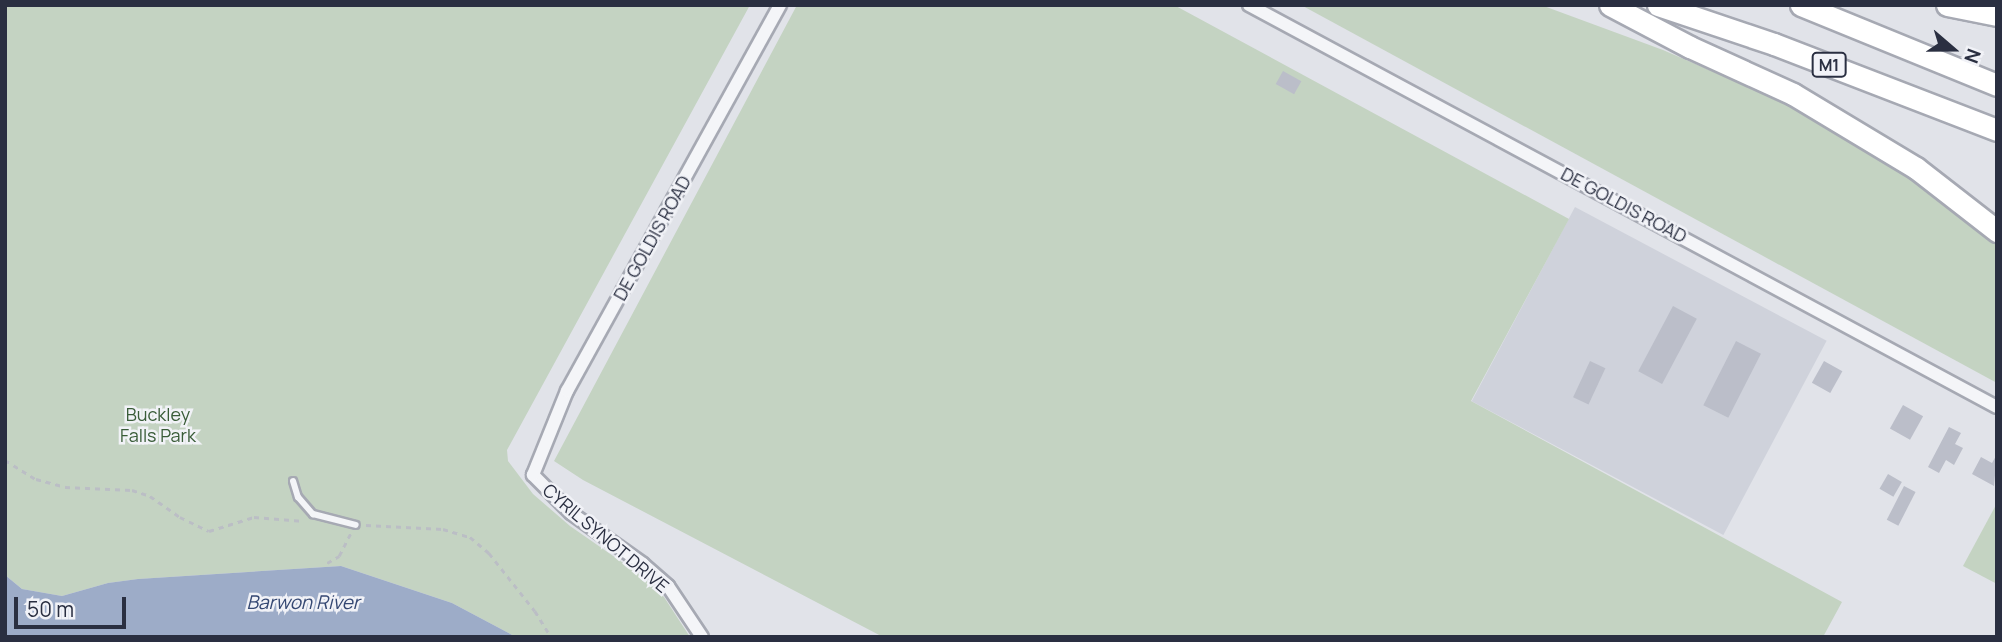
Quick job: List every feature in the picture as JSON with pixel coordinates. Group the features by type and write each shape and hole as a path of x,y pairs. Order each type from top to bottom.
{"highway":[{"path":"1610,5 1690,47 1793,94 1916,167 1997,231"},
{"name":"M1","path":"1658,5 1774,44 1997,130"},
{"path":"1801,5 1997,85"},
{"path":"1947,5 1997,15"}],"street":[{"name":"DE GOLDIS ROAD","path":"533,475 567,391 780,5"},
{"name":"DE GOLDIS ROAD","path":"1249,5 1997,407"},
{"name":"CYRIL SYNOT DRIVE","path":"533,475 571,513 643,564 668,586 702,637"}],"lane":[{"path":"293,481 298,496 313,514 356,525"}],"path":[{"path":"5,460 36,479 55,484 131,491 150,496 180,517 209,531 241,519 306,521 313,514"},
{"path":"327,563 339,556 356,525 443,529 470,537 489,553 535,611 551,637"}],"shaded area":[{"path":"1575,207 1827,341 1723,535 1472,401"}],"green space":[{"name":"Buckley Falls Park","path":"5,5 750,5 507,450 508,461 533,494 570,526 639,574 664,597 690,637 516,637 452,603 341,566 138,579 108,583 62,596 22,589 5,575"},
{"path":"797,5 1174,5 1569,219 1471,401 1842,602 1823,637 883,637 583,480 554,461"},
{"path":"1301,5 1541,5 1663,50 1809,113 1919,179 1997,241 1997,383"},
{"path":"1997,503 1997,584 1963,566"}],"water":[{"name":"Barwon River","path":"341,566 452,603 516,637 5,637 5,575 22,589 62,596 108,583 138,579"}],"building":[{"path":"1283,71 1301,81 1294,94 1276,84"},
{"path":"1673,306 1697,319 1662,384 1638,371"},
{"path":"1736,341 1761,354 1728,418 1703,405"},
{"path":"1590,361 1605,368 1589,404 1573,397"},
{"path":"1824,361 1842,371 1830,393 1812,383"},
{"path":"1903,405 1923,416 1910,440 1890,429"},
{"path":"1949,427 1961,433 1955,444 1963,448 1954,465 1946,460 1939,473 1928,467"},
{"path":"1997,454 1994,486 1972,474 1981,457 1992,463"},
{"path":"1888,474 1902,482 1893,497 1880,489"},
{"path":"1904,486 1916,492 1898,526 1887,520"}]}
